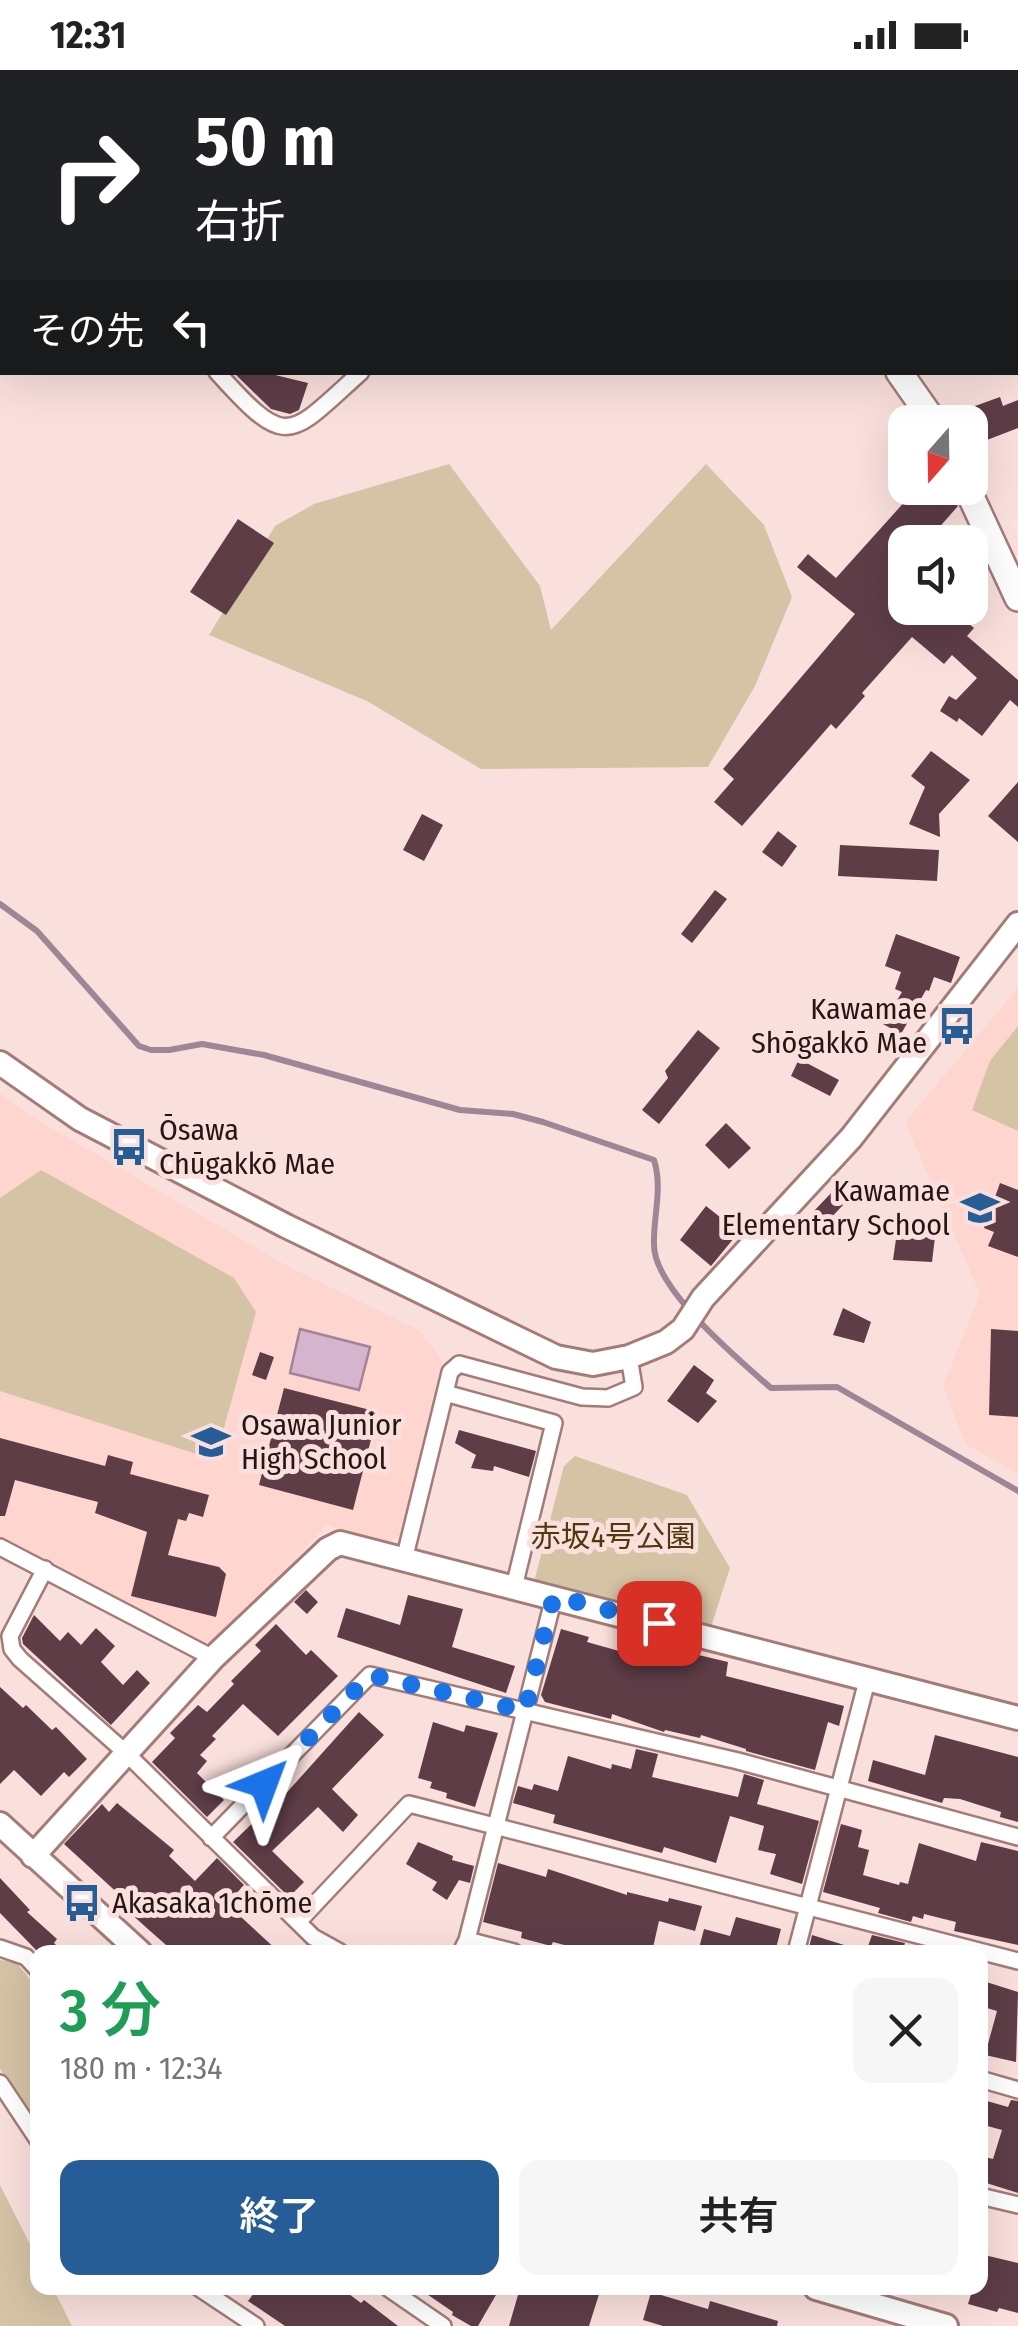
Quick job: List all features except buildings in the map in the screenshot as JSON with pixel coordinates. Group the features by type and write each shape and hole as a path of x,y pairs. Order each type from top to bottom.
{"main road":[{"path":"901,375 922,405"},
{"path":"976,505 1018,598"}],"street":[{"path":"220,375 270,425 290,430 306,422 358,375"},
{"path":"0,1063 80,1119 458,1311 556,1357 593,1364 629,1357 666,1342 683,1330 704,1298 839,1152 1018,924"},
{"path":"404,1560 450,1372 458,1364 582,1397 608,1398 634,1387 629,1357"},
{"path":"445,1393 554,1422 514,1586"},
{"path":"33,1856 213,1658 328,1549 340,1543 1018,1718"},
{"path":"0,1547 213,1658"},
{"path":"45,1569 10,1636 20,1660 125,1752 312,1937 327,1945"},
{"path":"464,1945 554,1596"},
{"path":"212,1838 370,1675 838,1787 1018,1838"},
{"path":"798,1945 868,1677"},
{"path":"298,1922 409,1804 954,1945"},
{"path":"0,1824 132,1945"},
{"path":"0,1948 30,1961"},
{"path":"988,1954 1018,1962"},
{"path":"988,2081 1018,2090"},
{"path":"0,2084 30,2128"},
{"path":"988,2198 1018,2206"},
{"path":"210,2295 256,2326"},
{"path":"398,2295 443,2326"},
{"path":"840,2295 946,2326"}],"shaded area":[{"name":"Kawamae Elementary School","path":"1018,988 1018,1473 966,1445 943,1386 980,1294 905,1122"},
{"name":"Osawa Junior High School","path":"0,1093 29,1115 291,1268 419,1330 442,1360 400,1535 385,1545 327,1525 217,1640 203,1643 0,1539"},
{"path":"300,1329 370,1347 359,1390 290,1373"}],"green space":[{"path":"449,464 540,586 551,630 706,464 764,525 792,597 755,686 708,767 481,769 367,701 209,635 275,526 314,504"},
{"path":"1018,1026 1018,1131 972,1110 990,1061"},
{"path":"41,1170 234,1278 256,1312 215,1460 0,1391 0,1198"},
{"name":"赤坂4号公園","path":"575,1456 687,1495 730,1568 711,1627 543,1587 535,1578 564,1466"},
{"path":"0,1960 16,1962 30,1979 30,2116 0,2069"},
{"path":"0,2185 30,2244 30,2295 56,2295 72,2326 0,2326"}],"waterway":[{"path":"0,904 37,931 139,1046 169,1050 202,1044 264,1055 460,1110 513,1114 543,1122 654,1160 658,1192 654,1245 658,1263 683,1302 739,1360 771,1388 837,1387 1018,1491"}],"place":[{"name":"Kawamae Shōgakkō Mae","path":"957,1026"},
{"name":"Ōsawa Chūgakkō Mae","path":"129,1147"},
{"name":"Kawamae Elementary School","path":"980,1208"},
{"name":"Osawa Junior High School","path":"211,1442"},
{"name":"Akasaka 1chōme","path":"82,1903"}],"route":[{"path":"264,1784 370,1675 525,1711 554,1596 659,1623"}]}
